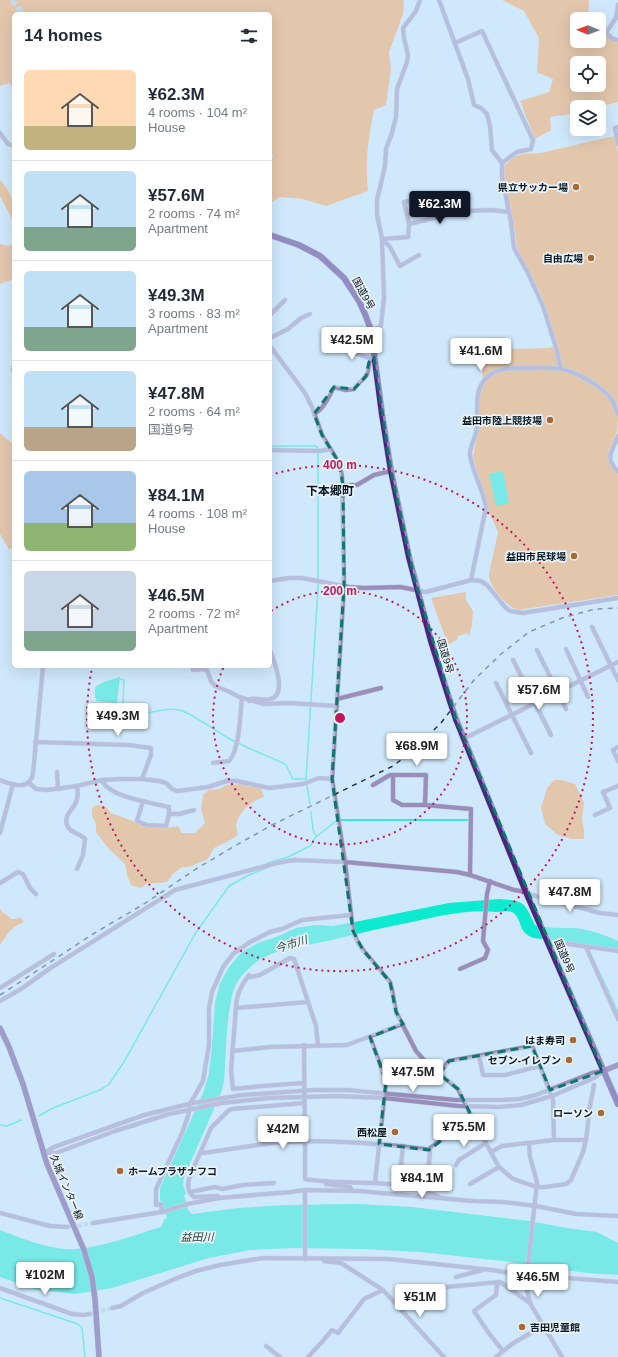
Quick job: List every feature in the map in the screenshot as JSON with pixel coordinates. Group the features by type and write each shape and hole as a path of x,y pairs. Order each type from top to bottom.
{"highway":[{"name":"国道9号","path":"272,236 299,244 320,256 344,278 359,301 370,330 372,358 391,471 409,557 431,641 450,701 463,739 526,892 618,1104"}],"main road":[{"name":"久城インター線","path":"0,1028 23,1084 43,1154 79,1237 92,1277 96,1299 99,1357"},
{"path":"603,1071 618,1065"}],"street":[{"path":"370,330 379,328 381,325 384,298 382,239 376,200 385,166 386,149 396,117 397,89 407,62 408,55 403,28 416,10 420,0"},
{"path":"439,0 468,79 474,105 481,108 487,114 492,150 502,163 502,177 514,248 528,273 546,314 561,369"},
{"path":"618,5 616,18 607,31 607,34 613,39 618,40"},
{"path":"455,43 482,31 533,140 531,149 516,152 502,163"},
{"path":"618,127 615,128 618,144"},
{"path":"0,133 8,144 12,145"},
{"path":"382,239 408,237 409,224 404,202 437,196 441,216"},
{"path":"409,224 464,211 491,210 509,212"},
{"path":"382,239 390,247 400,266 419,254"},
{"path":"272,313 285,300"},
{"path":"272,337 288,329 301,318 310,314"},
{"path":"314,414 318,412 324,404 334,387 346,390 354,389 368,372 369,362 372,358 350,352 341,346"},
{"path":"272,349 305,393 312,407 322,435 339,463 343,485 344,586 332,779 345,862 352,931 355,938 363,950 390,982 396,1012 416,1051 439,1074 453,1083 458,1089 499,1167 513,1179 537,1187 559,1186 566,1184 571,1180 579,1163 586,1140 594,1085"},
{"path":"471,580 486,507 474,474 469,452 476,433 478,394 483,381 489,375 499,370 517,368 561,369 596,385 612,400 618,414"},
{"path":"618,436 610,451 611,460 618,472"},
{"path":"272,450 318,451 330,448"},
{"path":"343,485 358,485 374,475 391,471"},
{"path":"272,581 302,578 344,586 364,588 400,587 426,592 471,580 481,581 487,584 504,607 516,613 618,598"},
{"path":"592,627 618,680"},
{"path":"566,649 588,697"},
{"path":"537,650 566,709"},
{"path":"249,701 254,698 269,700 276,697 279,691 276,666 272,655"},
{"path":"513,660 551,735"},
{"path":"463,739 618,662"},
{"path":"0,780 21,785 29,783 32,780 43,668"},
{"path":"192,668 193,670 207,670 211,681 215,686 249,701 264,704 289,703 337,706"},
{"path":"496,683 531,753"},
{"path":"337,700 381,688"},
{"path":"213,763 229,761 232,758 239,732 242,698"},
{"path":"35,742 128,745 152,748 151,756 142,779"},
{"path":"618,747 613,750 618,761"},
{"path":"57,772 58,789"},
{"path":"373,785 390,775 426,775 425,805"},
{"path":"393,775 393,800 402,805 425,805 470,809 470,875"},
{"path":"29,783 36,789 47,790 78,786 102,780 142,779 166,783 172,789 177,791 208,787 227,781 237,781 269,788 303,784 319,778 332,779"},
{"path":"102,780 103,783 114,791 128,798 143,801 169,807 166,826 147,825 137,821 143,801"},
{"path":"0,833 12,784"},
{"path":"77,869 83,855 85,839 67,826 66,817 67,813 76,801 78,786"},
{"path":"595,815 610,808 603,792 618,786"},
{"path":"169,814 179,814 194,810"},
{"path":"0,1001 175,890 281,862 294,860 345,862 458,872 532,895 600,913 618,915"},
{"path":"0,883 18,872 23,874 30,888 36,894"},
{"path":"460,969 485,958 488,950 483,941 487,896 490,881"},
{"path":"162,1212 161,1204 156,1205 156,1189 182,1133 191,1110 191,1104 204,1081 209,1045 209,1008 212,992 220,972 230,958 250,942 302,920 351,918"},
{"path":"548,943 618,951"},
{"path":"586,947 618,1019"},
{"path":"0,988 54,954"},
{"path":"304,1083 233,1089 231,1070 236,1008 241,986 249,975 260,975 290,958 294,959 316,1026 318,1045"},
{"path":"236,1008 308,1002"},
{"path":"232,1051 270,1046 347,1045 403,1024"},
{"path":"370,1037 386,1081 375,1183"},
{"path":"304,1045 305,1179 320,1182 375,1183 426,1187 429,1150"},
{"path":"439,1074 449,1061 532,1046 553,1100 554,1140"},
{"path":"479,1056 483,1075 505,1074 540,1066"},
{"path":"43,1154 54,1147 144,1115 223,1098 265,1092 347,1090 464,1100 491,1101 520,1099 536,1096 592,1073 603,1071"},
{"path":"43,1154 53,1154 121,1129 169,1114 222,1103 304,1096 336,1096 384,1098 467,1107 499,1107 522,1104 552,1096 594,1078 603,1071"},
{"path":"219,1198 218,1196 194,1197 191,1195 188,1184 211,1128 229,1110 232,1109 304,1103"},
{"path":"200,1153 271,1143 305,1141 344,1141 403,1146 429,1150 460,1126 477,1127"},
{"path":"491,1152 502,1146 554,1140 586,1140"},
{"path":"456,1165 459,1160 486,1143"},
{"path":"529,1143 530,1157 537,1187 536,1208 526,1285 530,1303 562,1357"},
{"path":"399,1186 403,1146"},
{"path":"470,1184 499,1167"},
{"path":"325,1181 326,1184 350,1187 352,1191"},
{"path":"190,1192 215,1186 222,1189 243,1185 274,1183"},
{"path":"415,1186 417,1189 437,1195 440,1198"},
{"path":"93,1223 162,1212 188,1204 219,1198 305,1190 352,1191 503,1202 576,1214 618,1216"},
{"path":"305,1190 305,1257"},
{"path":"0,1213 50,1226 68,1227"},
{"path":"112,1308 121,1306 143,1293 177,1278 220,1265 263,1258 305,1257 320,1261 341,1262 383,1290 444,1357"},
{"path":"316,1259 388,1259 527,1274 540,1278 567,1278 618,1282"},
{"path":"456,1278 484,1269"},
{"path":"446,1287 500,1282 530,1303"},
{"path":"500,1282 497,1285 496,1295 474,1311 503,1351"},
{"path":"0,1288 72,1314 90,1314"},
{"path":"308,1357 332,1330 338,1333 364,1299 383,1290"},
{"path":"496,1357 544,1325"},
{"path":"266,1346 280,1357"}],"highlighted area":[{"path":"374,357 391,471 414,577 456,719 603,1071 550,1090 532,1046 449,1061 439,1074 458,1089 477,1127 460,1126 429,1150 379,1144 386,1081 370,1037 403,1024 396,1012 390,982 363,950 353,931 332,779 344,586 343,485 339,463 322,435 314,414 334,387 354,389 366,376 369,362"}],"shaded area":[{"path":"0,0 404,0 403,14 389,52 391,69 386,105 374,110 367,160 368,191 326,206 303,199 280,197 272,202 272,12 12,12 12,87 9,83 0,86"},
{"path":"502,0 589,0 588,12 570,12 570,48 606,48 606,36 618,39 618,102 606,105 606,100 570,100 570,114 550,117 551,130 535,139 520,101 549,92 553,79 537,72 539,38 524,11"},
{"path":"614,136 618,152 618,420 617,432 609,450 609,461 612,468 618,475 618,595 518,610 508,605 499,595 492,585 489,574 498,532 488,510 473,456 478,432 478,394 483,381 480,338 503,337 510,349 549,348 557,345 539,290 517,248 504,177 504,166 514,157 522,154 541,153"},
{"path":"0,180 11,195 12,219 0,196"},
{"path":"0,244 8,246 12,244 12,280 0,284"},
{"path":"0,433 12,443 12,548 9,549 0,534"},
{"path":"466,592 466,600 473,611 472,625 469,636 467,633 458,636 457,640 448,645 431,598"},
{"path":"554,780 561,780 575,784 584,802 582,819 584,839 572,839 558,835 545,824 541,808 547,788"},
{"path":"241,784 261,789 264,797 250,804 243,811 237,821 236,826 238,835 214,848 208,859 189,867 182,867 173,874 167,882 147,883 141,888 131,885 125,864 108,848 96,832 96,824 92,816 92,808 96,805 105,806 111,813 147,826 166,828 178,826 182,833 195,833 205,823 201,809 203,795 209,790 220,789 226,785"},
{"path":"0,909 11,919 20,917 24,922 14,927 0,945"}],"water":[{"path":"503,471 509,503 496,506 489,474"},
{"path":"120,677 117,703 97,701 95,697 95,687 104,682"},
{"name":"益田川","path":"499,899 523,904 535,925 554,928 577,928 595,932 618,941 618,949 534,938 524,932 517,916 512,912 475,911 433,917 372,930 279,951 262,958 252,965 238,981 234,989 229,1014 224,1082 221,1093 184,1177 183,1184 186,1194 184,1195 188,1210 192,1214 238,1208 287,1205 357,1204 412,1207 529,1221 597,1232 618,1243 618,1275 587,1273 503,1261 420,1252 294,1248 250,1250 209,1258 112,1288 76,1294 37,1290 0,1277 0,1230 32,1242 48,1246 76,1249 88,1248 113,1242 161,1227 164,1220 167,1218 162,1201 160,1201 160,1188 204,1091 209,1073 215,1003 220,983 229,967 242,952 258,943 296,928 316,925 333,926 449,903"}],"waterway":[{"path":"272,446 316,446 318,449 318,588 306,779 310,804"},
{"path":"120,679 124,680 123,704 132,710 146,713 171,709 179,710 230,739 283,763 286,765 293,779 306,779"},
{"path":"311,812 313,830 316,836"},
{"path":"39,1116 53,1108 100,1090 109,1084 124,1062 195,934 229,886 266,868 267,863 288,857 310,846 316,837 336,821 468,820"},
{"path":"599,971 618,1012"},
{"path":"0,1125 7,1126 21,1120"},
{"path":"0,1298 78,1324 82,1328 85,1357"}],"tunnel":[{"path":"12,0 21,12"},
{"path":"72,1227 93,1223"},
{"path":"90,1314 112,1308"}],"railway":[{"path":"0,995 93,934 144,904 196,869 233,847 272,825 393,766 410,753 441,723 474,680 501,654 529,632 562,618 595,609 618,608"}],"place":[{"name":"県立サッカー場","path":"576,187"},
{"name":"自由広場","path":"591,258"},
{"name":"益田市陸上競技場","path":"550,420"},
{"name":"益田市民球場","path":"574,556"},
{"name":"はま寿司","path":"573,1040"},
{"name":"セブン-イレブン","path":"569,1060"},
{"name":"ローソン","path":"601,1113"},
{"name":"西松屋","path":"395,1132"},
{"name":"ホームプラザナフコ","path":"120,1171"},
{"name":"吉田児童館","path":"522,1327"}],"district":[{"name":"下本郷町","path":"330,491"}],"water label":[{"name":"今市川","path":"291,944"}]}
